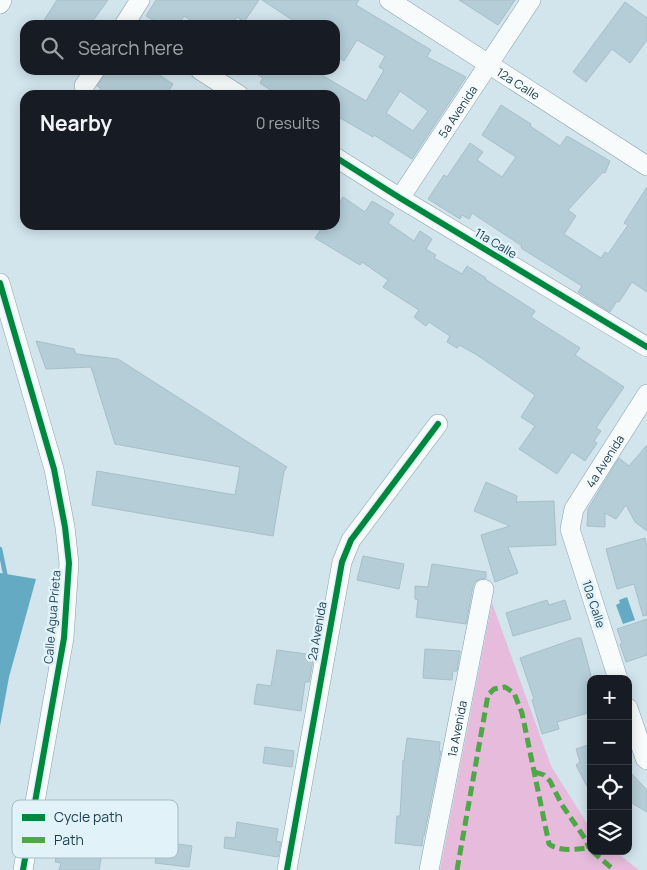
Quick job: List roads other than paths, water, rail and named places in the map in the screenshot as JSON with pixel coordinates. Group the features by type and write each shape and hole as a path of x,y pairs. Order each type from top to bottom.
{"street":[{"path":"0,4 2,0"},
{"path":"128,20 140,0"},
{"name":"12a Calle","path":"390,0 647,166"},
{"name":"5a Avenida","path":"400,198 531,0"},
{"path":"84,86 92,75"},
{"path":"208,75 231,90"},
{"name":"11a Calle","path":"340,160 647,346"},
{"name":"Calle Agua Prieta","path":"0,283 54,469 65,527 68,563 64,638 35,800"},
{"name":"4a Avenida","path":"570,529 574,508 647,394"},
{"name":"2a Avenida","path":"286,870 342,562 351,540 438,424"},
{"name":"10a Calle","path":"570,529 617,675"},
{"name":"1a Avenida","path":"429,870 484,589"},
{"path":"632,720 647,760"}],"water":[{"path":"0,573 36,579 9,677 0,726"},
{"path":"627,597 635,620 623,624 616,605 620,603 619,600"}],"waterway":[{"path":"0,549 6,578"}]}
